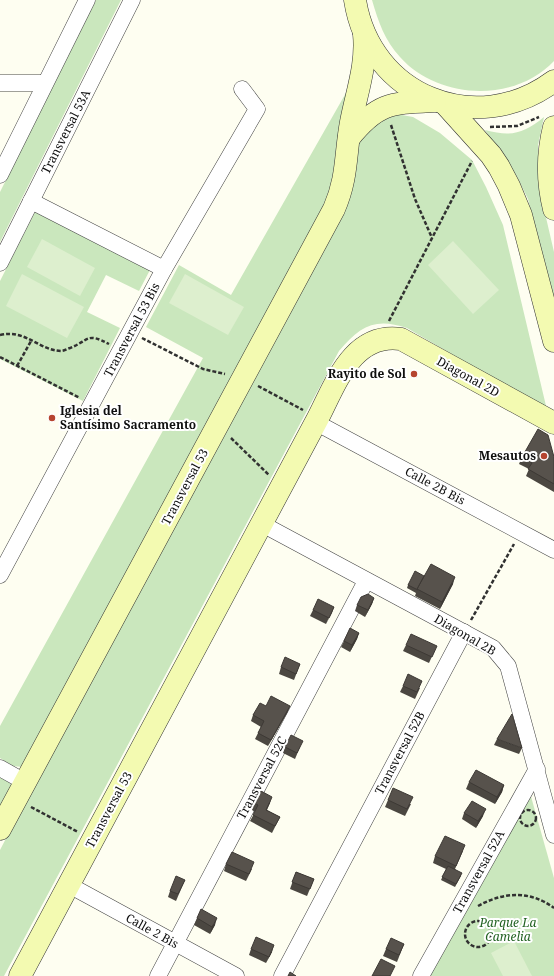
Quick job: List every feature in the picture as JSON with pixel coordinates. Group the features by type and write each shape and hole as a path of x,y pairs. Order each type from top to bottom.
{"street":[{"path":"0,175 87,0"},
{"name":"Transversal 53A","path":"0,263 132,0"},
{"path":"355,12 376,56 393,75 413,90 441,102 481,144 500,167 520,215 554,341"},
{"name":"Transversal 53","path":"0,830 334,209 345,178 349,138 365,65 355,12"},
{"path":"349,138 366,118 379,109 400,104 441,102 478,108 500,106 529,97 554,81"},
{"path":"0,83 46,83"},
{"name":"Transversal 53 Bis","path":"0,575 122,350 164,269 257,109 242,89"},
{"path":"553,201 548,178 549,156 554,127"},
{"path":"31,201 164,269"},
{"name":"Transversal 53","path":"20,976 347,364 367,344 384,332"},
{"name":"Diagonal 2D","path":"384,332 401,339 554,423"},
{"name":"Calle 2B Bis","path":"316,420 554,550"},
{"name":"Diagonal 2B","path":"262,524 493,648 508,666 554,835"},
{"name":"Transversal 52C","path":"158,976 366,581"},
{"name":"Transversal 52B","path":"282,976 464,632"},
{"path":"0,768 21,790"},
{"name":"Transversal 52A","path":"422,976 537,769"},
{"name":"Calle 2 Bis","path":"69,885 236,976"}],"path":[{"path":"389,118 415,199 432,238"},
{"path":"384,332 481,144"},
{"path":"131,333 203,369 244,378 316,420"},
{"path":"0,335 19,334 31,341 51,349 62,351 77,345 88,337 97,338 122,350"},
{"path":"17,366 31,341"},
{"path":"0,357 92,404"},
{"path":"218,425 273,480"},
{"path":"464,632 521,532"},
{"path":"21,790 93,839"},
{"path":"474,907 496,898 512,894 533,897 544,901 554,908"},
{"path":"474,922 485,923 490,929 489,941 482,946 473,945 467,940 466,931 474,922"}],"green space":[{"path":"96,0 121,0 0,242 0,192"},
{"path":"372,0 554,0 554,61 538,75 519,84 498,90 477,91 455,88 435,82 416,71 395,51 383,30"},
{"path":"355,77 333,192 23,767 13,766 0,758 0,726 203,358 146,327 179,265 231,295"},
{"path":"396,114 413,117 440,133 472,160 486,187 503,225 547,410 407,328 386,323 377,324 361,330 347,342 339,351 4,976 0,976 0,850 101,656 366,125"},
{"path":"544,117 538,145 538,169 541,196 554,252 554,305 528,199 517,177 485,130 502,133 516,132 530,127"},
{"path":"36,210 151,268 139,291 106,275 87,312 120,328 83,401 0,359 0,281"},
{"path":"42,239 95,268 80,296 27,267"},
{"path":"453,241 499,290 473,314 428,265"},
{"path":"22,274 84,307 67,338 6,306"},
{"path":"185,274 244,307 228,335 169,303"},
{"path":"0,775 8,780 12,786 0,818"},
{"name":"Parque La Camelia","path":"530,793 554,878 554,976 429,976"},
{"path":"514,941 532,976 503,976 491,953"}],"building":[{"path":"538,429 548,435 554,457 554,484 528,469 532,463 522,457"},
{"path":"431,564 455,577 442,602 417,589"},
{"path":"415,571 424,576 417,589 418,590 408,585"},
{"path":"368,594 374,598 368,610 357,605 361,597"},
{"path":"318,599 334,607 329,618 313,610"},
{"path":"350,628 359,633 352,645 344,641"},
{"path":"411,634 437,646 432,657 406,645"},
{"path":"285,657 300,664 296,674 281,667"},
{"path":"408,674 422,681 417,692 403,686"},
{"path":"271,696 290,706 271,740 258,733 264,721 253,715 260,703 266,706"},
{"path":"512,714 522,748 497,739"},
{"path":"291,735 303,741 297,753 285,747"},
{"path":"476,770 504,785 497,797 469,782"},
{"path":"393,788 413,797 407,809 388,800"},
{"path":"261,791 272,797 266,810 280,817 275,826 253,815 258,805 254,803"},
{"path":"472,801 486,809 478,821 464,813"},
{"path":"445,836 465,845 456,866 435,856"},
{"path":"232,852 254,862 249,874 226,864"},
{"path":"448,866 462,873 456,884 442,877"},
{"path":"296,872 314,879 310,889 292,882"},
{"path":"176,876 185,880 178,894 170,891"},
{"path":"201,909 217,918 212,927 197,918"},
{"path":"256,937 274,945 269,957 251,949"},
{"path":"391,938 404,944 399,955 386,949"},
{"path":"381,959 395,966 390,976 372,976"},
{"path":"290,972 296,976 288,976"}],"place":[{"name":"Rayito de Sol","path":"414,374"},
{"name":"Iglesia del Santísimo Sacramento","path":"52,418"},
{"name":"Mesautos","path":"544,456"}]}
